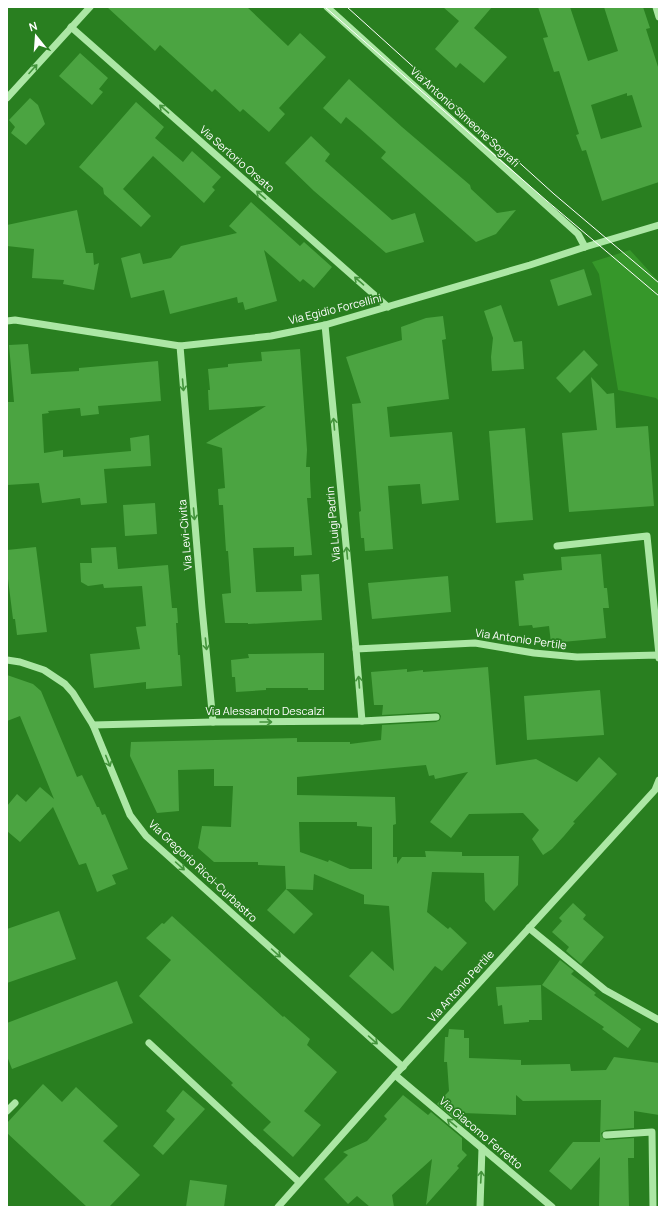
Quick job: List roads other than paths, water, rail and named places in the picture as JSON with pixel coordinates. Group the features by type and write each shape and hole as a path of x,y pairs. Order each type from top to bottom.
{"street":[{"path":"7,98 90,7"},
{"name":"Via Antonio Simeone Sografi","path":"327,7 578,234 586,247"},
{"path":"656,7 659,17"},
{"name":"Via Sertorio Orsato","path":"71,27 388,307"},
{"name":"Via Egidio Forcellini","path":"7,320 180,346 270,336 325,325 530,265 659,225"},
{"name":"Via Luigi Padrin","path":"325,325 362,721"},
{"name":"Via Levi-Civita","path":"180,346 202,608 214,722"},
{"path":"558,546 648,536 659,658"},
{"name":"Via Antonio Pertile","path":"356,649 475,643 534,653 577,657 659,654"},
{"name":"Via Gregorio Ricci-Curbastro","path":"7,660 20,662 44,670 65,684 73,693 93,725 130,815 146,836 403,1067"},
{"name":"Via Alessandro Descalzi","path":"93,725 214,722 362,721 436,717"},
{"name":"Via Antonio Pertile","path":"278,1207 395,1075 655,790 659,780"},
{"path":"529,928 605,990 659,1020"},
{"path":"149,1043 299,1182"},
{"name":"Via Giacomo Ferretto","path":"395,1075 552,1207"},
{"path":"7,1111 15,1103"},
{"path":"606,1135 652,1132 653,1207"},
{"path":"480,1207 482,1148"}],"tram line":[{"path":"325,7 547,201 659,296"},
{"path":"347,7 554,194 659,283"}]}
